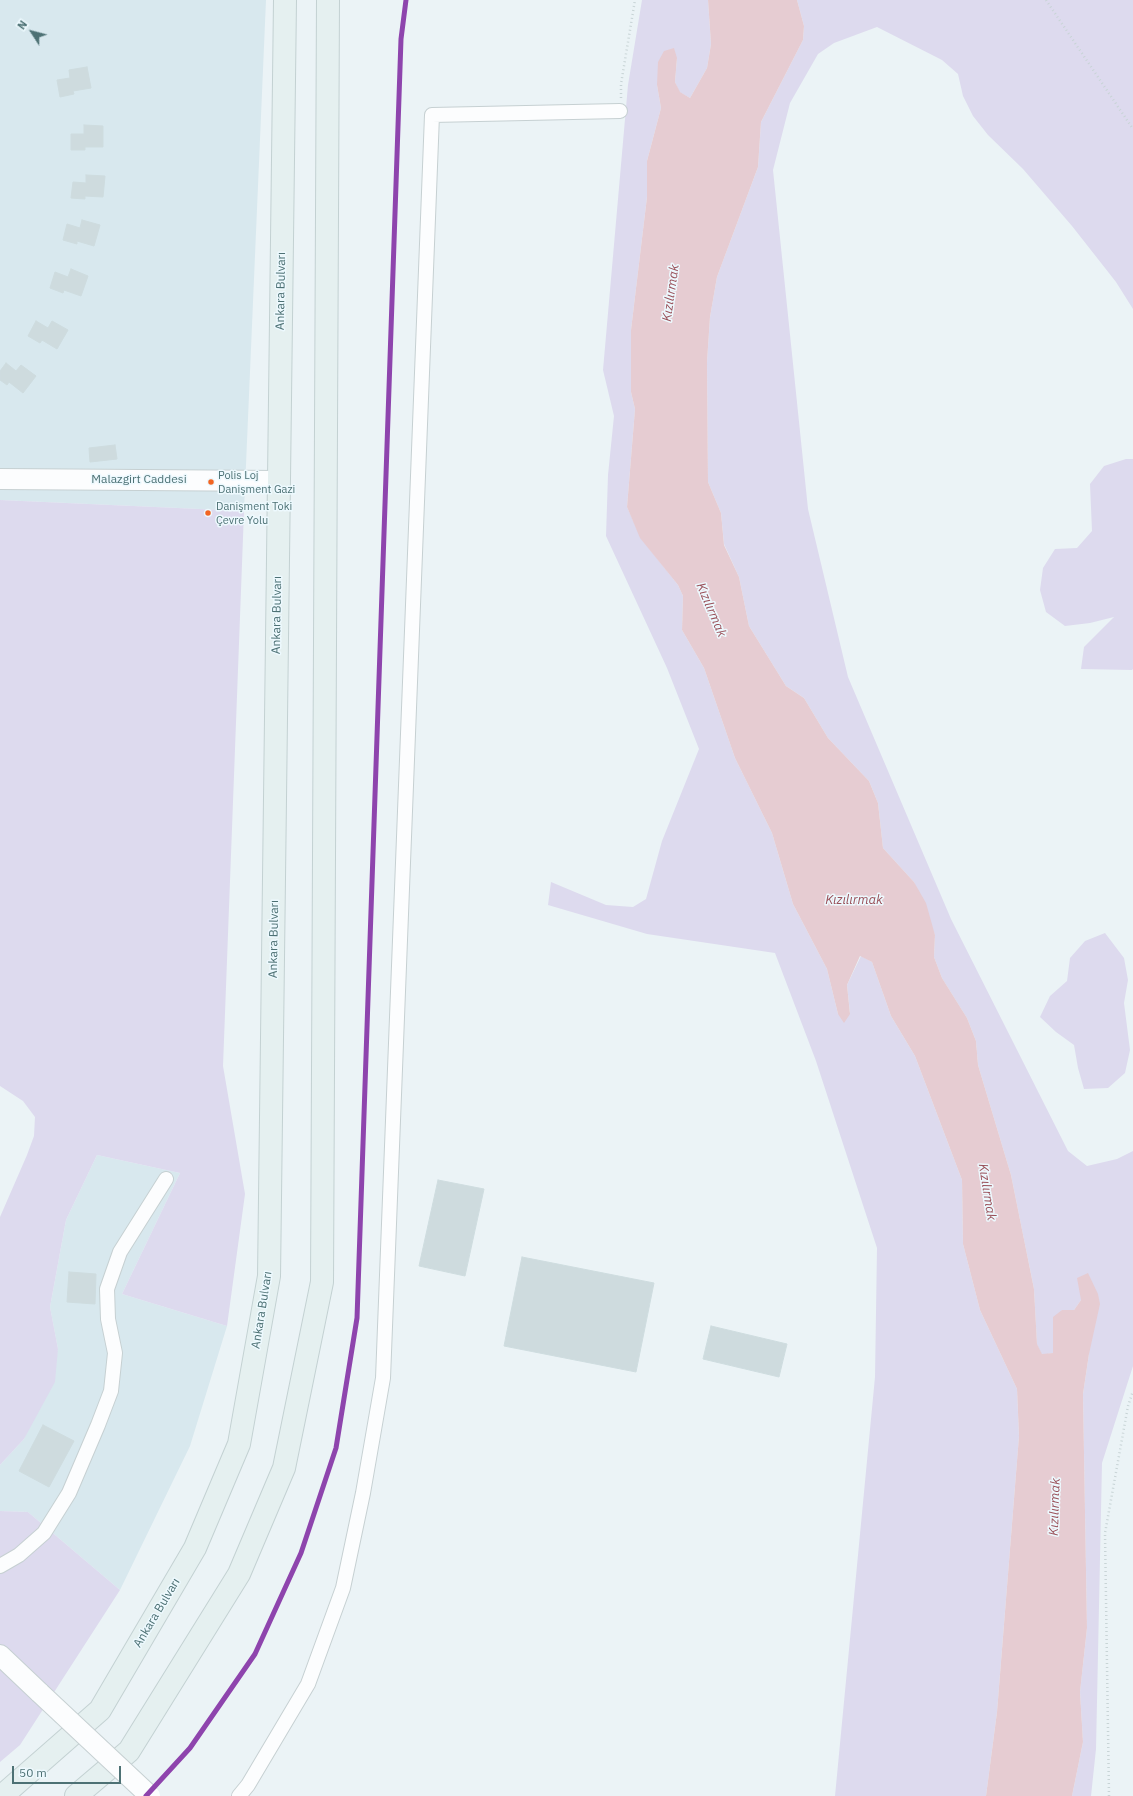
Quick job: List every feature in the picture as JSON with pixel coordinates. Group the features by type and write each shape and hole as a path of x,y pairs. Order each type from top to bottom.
{"highway":[{"name":"Ankara Bulvarı","path":"2,1796 100,1710 195,1548 239,1444 270,1276 285,0"},
{"path":"76,1796 128,1751 240,1574 284,1468 322,1282 328,0"}],"street":[{"path":"239,1796 248,1785 308,1684 343,1588 363,1493 384,1370 432,115 620,110"},
{"name":"Malazgirt Caddesi","path":"0,479 279,481"},
{"path":"0,1566 19,1554 44,1533 68,1493 98,1425 111,1391 115,1353 108,1320 107,1289 120,1252 166,1179"},
{"path":"0,1655 150,1796"}],"path":[{"path":"620,110 621,84 635,0"},
{"path":"1046,0 1133,129"},
{"path":"1109,1796 1105,1533 1128,1406 1133,1391"}],"shaded area":[{"path":"0,0 266,0 244,511 0,500"},
{"path":"642,0 708,0 711,44 707,68 690,98 679,92 675,82 677,58 657,85 661,108 647,161 647,197 631,330 631,392 635,409 627,507 641,538 678,585 683,596 682,630 704,668 735,758 772,833 793,904 827,969 838,1014 850,1013 847,985 861,956 872,962 891,1016 915,1056 962,1180 963,1244 980,1310 1017,1389 1019,1436 997,1712 986,1796 835,1796 875,1377 877,1248 816,1061 775,953 647,934 548,905 551,882 606,905 633,907 646,899 662,841 699,749 667,668 606,536 608,475 614,416 603,370 628,85"},
{"path":"797,0 1133,0 1133,309 1116,282 1072,226 1023,169 988,135 973,116 963,96 958,74 942,60 877,27 834,43 818,54 790,103 773,170 808,509 848,677 951,919 1068,1151 1087,1166 1117,1159 1133,1151 1133,1366 1102,1463 1096,1749 1091,1796 1072,1796 1083,1742 1080,1692 1087,1628 1083,1394 1089,1354 1081,1300 1074,1310 1062,1310 1053,1353 1042,1355 1037,1345 1034,1289 1011,1175 978,1065 976,1041 967,1018 942,978 934,957 935,935 914,882 883,848 878,803 869,781 828,738 804,698 786,686 749,626 739,577 724,544 721,513 708,482 707,362 710,317 717,277 758,167 761,122 803,40 804,26"},
{"path":"1126,459 1133,459 1133,669 1081,669 1084,647 1114,617 1090,623 1065,626 1046,612 1040,590 1043,568 1055,549 1077,548 1092,531 1090,484 1104,466"},
{"path":"0,500 244,511 223,1066 245,1194 227,1326 122,1294 180,1173 97,1155 66,1220 50,1307 58,1349 55,1382 24,1439 0,1465 0,1217 34,1136 35,1117 23,1101 0,1086"},
{"path":"1105,933 1124,958 1128,980 1124,1003 1130,1050 1125,1073 1108,1088 1084,1089 1074,1045 1056,1032 1040,1017 1050,996 1067,981 1070,958 1085,941"},
{"path":"97,1155 180,1173 122,1294 227,1326 190,1446 120,1590 28,1512 0,1511 0,1465 24,1439 58,1349 50,1307 66,1220"},
{"path":"0,1511 28,1512 120,1590 20,1745 0,1762"}],"water":[{"name":"Kızılırmak","path":"708,0 797,0 804,26 803,40 761,122 758,167 717,277 710,317 707,362 708,482 721,513 724,545 739,577 749,626 786,686 804,698 828,738 869,781 878,803 883,848 914,882 926,903 935,935 934,957 942,978 967,1018 976,1041 978,1065 1011,1175 1034,1289 1037,1344 1042,1354 1053,1353 1053,1317 1062,1310 1074,1310 1081,1300 1077,1278 1088,1273 1098,1294 1100,1304 1089,1354 1083,1394 1087,1628 1080,1692 1083,1742 1072,1796 986,1796 997,1712 1019,1436 1017,1389 980,1310 963,1244 962,1180 915,1056 891,1016 872,962 860,956 847,985 850,1014 844,1023 838,1014 827,969 793,904 772,833 735,758 704,668 682,630 683,596 678,585 640,538 627,507 635,409 631,392 631,330 647,197 647,161 661,108 657,85 658,62 664,51 674,48 677,58 675,82 680,92 690,98 707,68 711,44"}],"building":[{"path":"87,67 91,88 73,91 74,94 60,97 57,80 70,78 69,70"},
{"path":"84,125 103,126 103,147 85,147 85,150 71,150 71,134 84,134"},
{"path":"86,175 105,176 103,197 85,196 85,199 71,198 73,182 86,183"},
{"path":"82,220 100,225 94,246 77,241 77,244 63,240 67,224 80,228"},
{"path":"71,269 88,276 81,296 64,290 63,293 50,288 55,272 68,277"},
{"path":"36,321 48,328 52,321 68,330 57,349 42,340 40,343 28,336"},
{"path":"6,363 16,371 21,365 36,376 23,393 9,382 7,385 0,380 0,371"},
{"path":"115,445 117,459 90,462 89,448"},
{"path":"438,1180 484,1189 465,1276 419,1266"},
{"path":"522,1257 654,1283 636,1372 504,1346"},
{"path":"69,1272 96,1274 95,1304 67,1302"},
{"path":"711,1326 787,1344 779,1377 703,1359"},
{"path":"43,1425 74,1441 49,1487 19,1471"}],"transit line":[{"path":"146,1796 190,1748 255,1654 301,1553 336,1448 357,1318 401,39 406,0"}],"place":[{"name":"Polis Loj Danişment Gazi","path":"211,482"},
{"name":"Danişment Toki Çevre Yolu","path":"208,513"}]}
